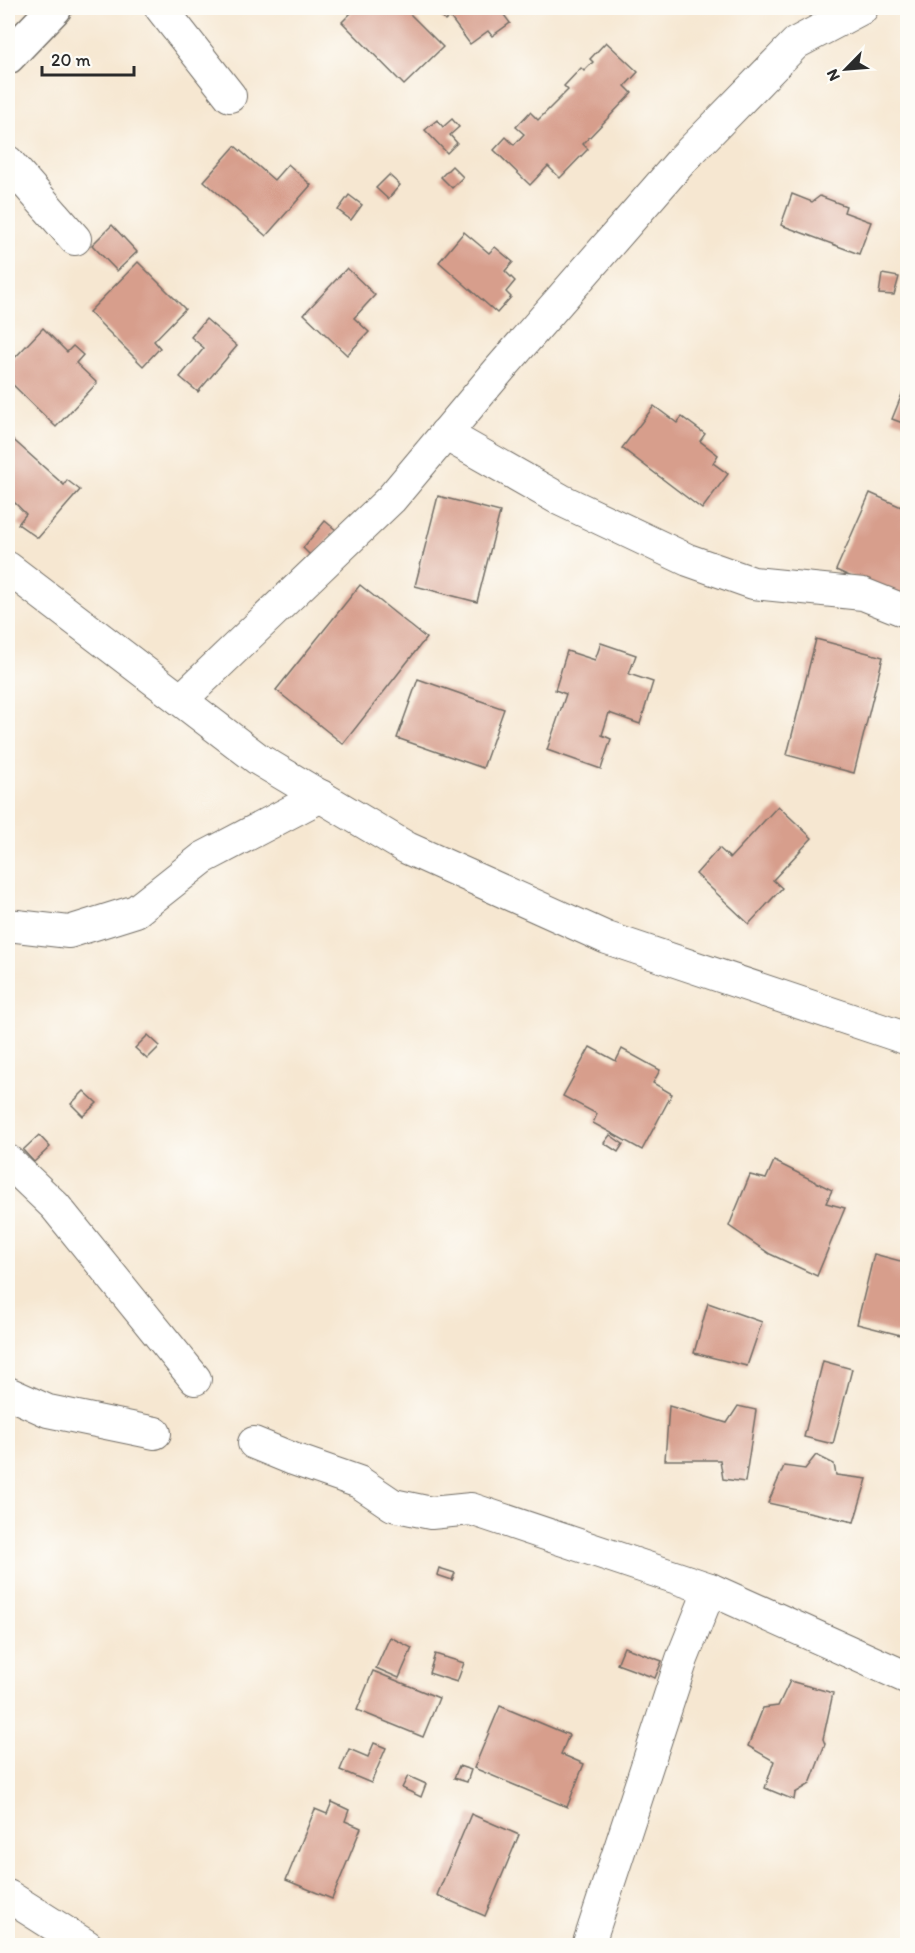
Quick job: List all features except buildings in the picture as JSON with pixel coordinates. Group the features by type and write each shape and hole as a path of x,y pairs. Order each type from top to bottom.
{"street":[{"path":"8,57 55,8"},
{"path":"161,8 230,96"},
{"path":"181,700 391,499 691,151 796,44 862,8"},
{"path":"8,162 75,239"},
{"path":"446,434 561,500 688,560 753,584 863,594 908,612"},
{"path":"8,568 258,759 407,848 607,938 908,1039"},
{"path":"8,925 69,932 136,911 203,858 321,796"},
{"path":"8,1161 55,1206 195,1379"},
{"path":"8,1393 48,1411 155,1433"},
{"path":"254,1443 359,1482 393,1505 430,1513 471,1509 710,1588 908,1678"},
{"path":"588,1946 682,1659 710,1588"},
{"path":"8,1896 87,1946"}]}
